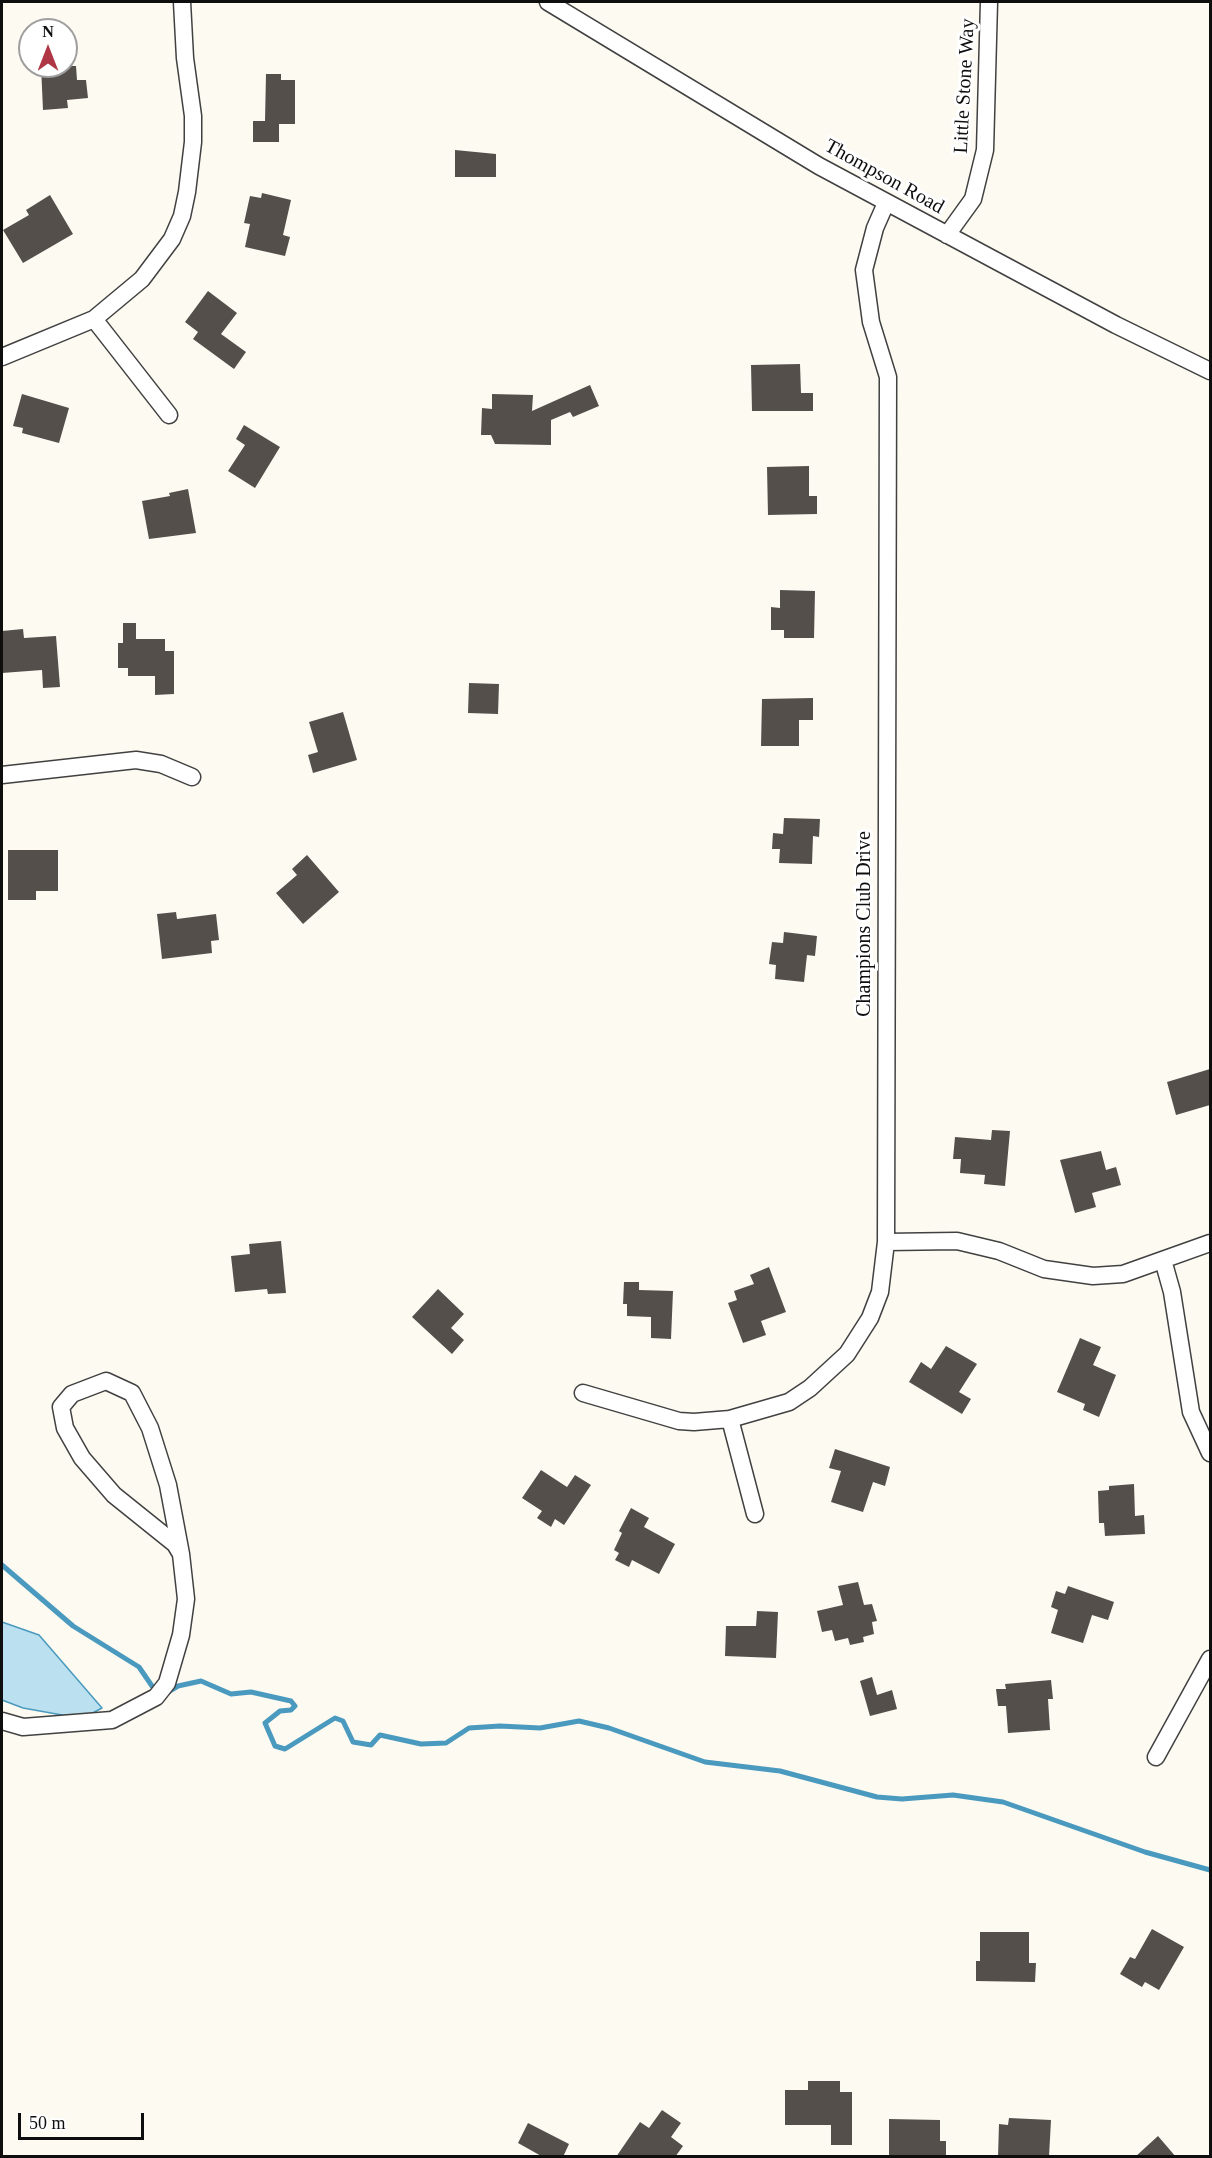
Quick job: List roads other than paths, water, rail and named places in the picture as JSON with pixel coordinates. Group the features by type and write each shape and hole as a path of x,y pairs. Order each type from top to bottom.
{"street":[{"path":"2,357 94,319 142,279 172,240 182,216 193,142 182,2"},
{"name":"Thompson Road","path":"548,2 819,165 1116,325 1210,370"},
{"name":"Little Stone Way","path":"947,235 973,199 982,167 987,103 990,2"},
{"name":"Champions Club Drive","path":"583,1393 679,1421 730,1419 789,1402 810,1388 847,1354 870,1318 880,1292 886,1242 888,377 872,322 864,270 875,228 886,202"},
{"path":"94,319 169,415"},
{"path":"2,775 136,760 161,764 192,777"},
{"path":"886,1242 957,1241 999,1251 1044,1269 1094,1276 1123,1274 1210,1243"},
{"path":"1163,1260 1172,1292 1191,1412 1210,1453"},
{"path":"2,1721 23,1727 112,1720 156,1697 167,1683 181,1635 186,1599 181,1554 168,1485 150,1428 132,1393 106,1381 72,1394 61,1407 65,1428 82,1458 114,1495 175,1544 181,1554"},
{"path":"730,1419 756,1514"},
{"path":"1156,1757 1210,1659"}],"water":[{"path":"2,1622 39,1635 102,1708 87,1716 62,1715 23,1708 2,1700"}],"waterway":[{"path":"2,1565 73,1626 139,1667 152,1686 159,1690"},
{"path":"168,1692 178,1686 201,1681 231,1694 251,1692 291,1701 295,1706 291,1710 280,1711 265,1723 275,1746 285,1749 335,1718 343,1721 353,1742 371,1745 380,1735 421,1744 446,1743 469,1728 500,1726 540,1728 579,1721 609,1728 705,1762 780,1771 877,1797 902,1799 953,1795 1003,1802 1145,1852 1210,1870"}]}
